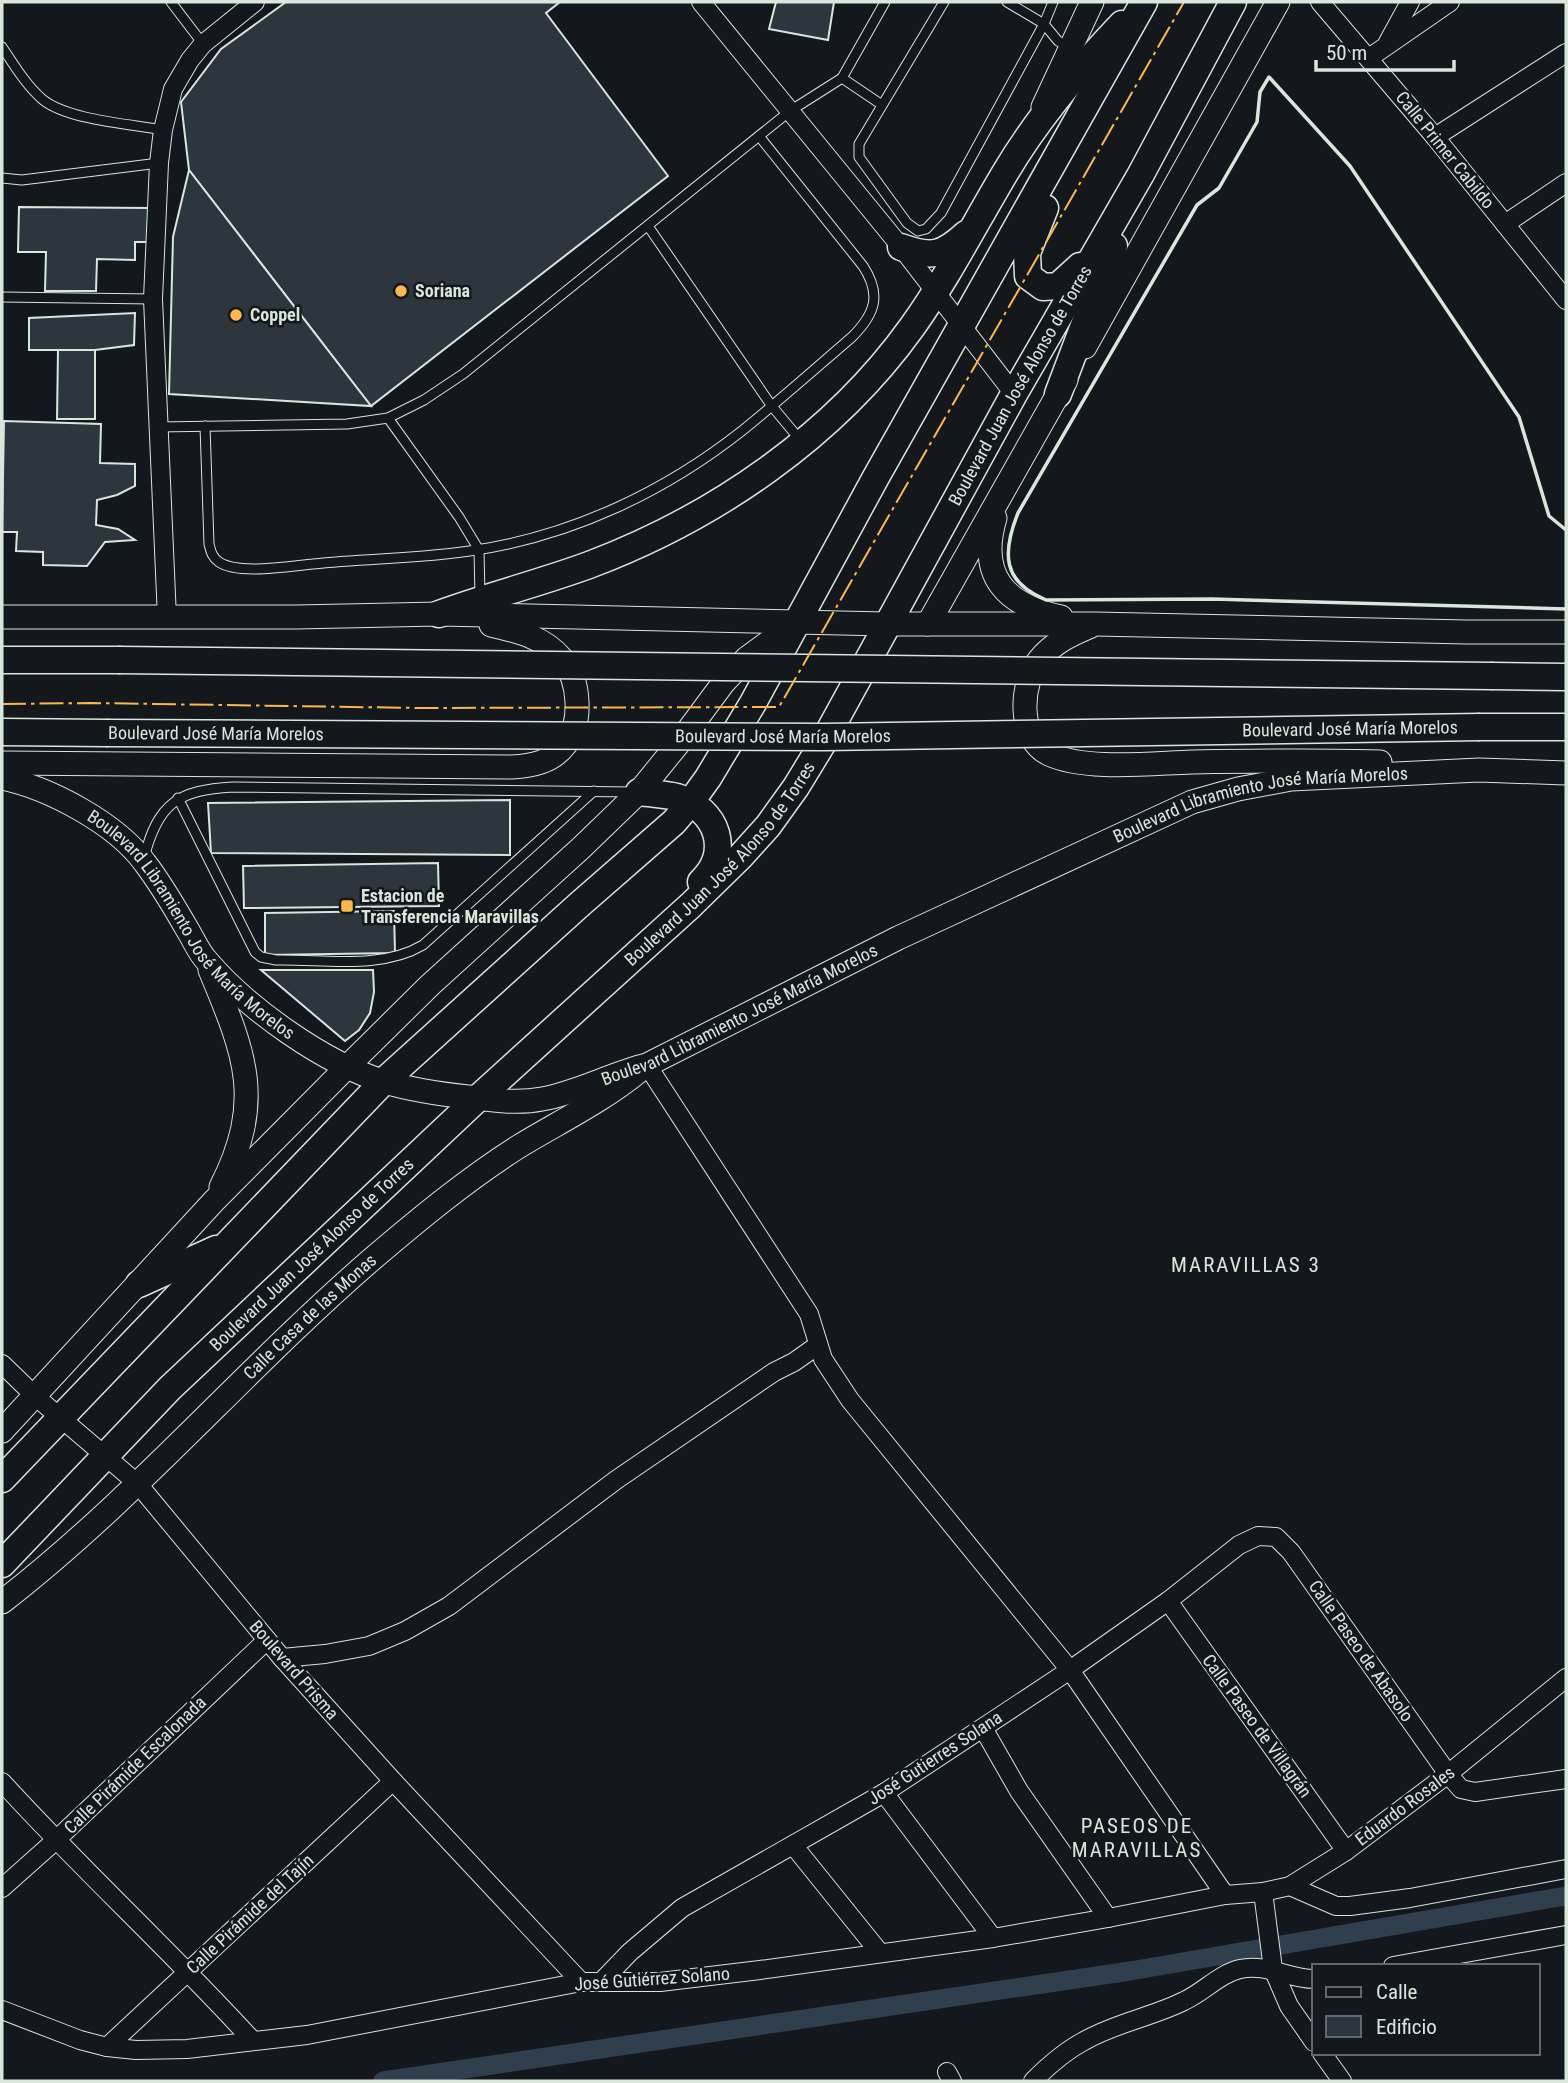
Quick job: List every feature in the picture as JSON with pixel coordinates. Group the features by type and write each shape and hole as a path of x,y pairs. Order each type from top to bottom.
{"main road":[{"path":"439,614 589,565 645,542 744,487 802,442 851,399 883,366 935,293 1032,133 1091,54 1143,2"},
{"name":"Boulevard Juan José Alonso de Torres","path":"2,1564 170,1388 574,1009 691,905 768,826 821,746 1014,394 1234,4"},
{"path":"1091,54 1027,253 1028,276 1043,287 1058,286 1098,247"},
{"path":"2,1479 384,1081 674,822 690,803 729,745 961,327 1091,54"},
{"path":"1058,394 1140,174"},
{"path":"901,247 928,255 939,253 975,226"},
{"path":"2,660 1566,677"},
{"name":"Boulevard José María Morelos","path":"2,733 825,737 1566,727"},
{"path":"574,1009 603,971 684,898 713,869 718,858 720,845 717,833 701,811 678,798 639,792"},
{"path":"139,1284 231,1243"}],"street":[{"path":"167,618 153,299 163,130 173,89 203,44 255,2"},
{"path":"701,2 901,247 1014,394"},
{"path":"1091,54 1092,2"},
{"path":"928,624 1278,2"},
{"name":"Calle Primer Cabildo","path":"1321,2 1566,297"},
{"path":"1387,45 1410,2"},
{"path":"1369,58 1450,2"},
{"path":"1435,137 1566,53"},
{"path":"1504,224 1566,183"},
{"path":"1002,493 991,531 989,549 998,582 1007,594 1019,603 1037,611 1095,624"},
{"path":"2,764 512,767 534,766 566,745 574,724 577,704 574,682 563,660 544,643 522,632 439,614"},
{"path":"2,617 167,618 439,614 887,624 1095,624 1566,632"},
{"path":"2,1431 214,1201 430,985 581,849 639,792 724,682 747,658 796,622"},
{"path":"1095,624 1066,636 1053,646 1038,661 1029,681 1027,725 1032,740 1048,753 1089,762 1130,765 1336,761 1431,764 1479,771"},
{"name":"Boulevard Libramiento José María Morelos","path":"2,778 44,791 77,807 113,832 144,860 206,960 277,1023 307,1044 384,1081 433,1093 506,1102 540,1100 569,1093 608,1076 647,1065 898,939 1192,802 1238,789 1291,779 1479,771 1566,773"},
{"path":"206,960 241,1048 247,1078 247,1113 242,1135 232,1167 214,1201"},
{"path":"647,1065 809,1314 823,1359 850,1399 1070,1670 1225,1895"},
{"name":"Calle Casa de las Monas","path":"2,1602 61,1554 138,1484 300,1323 434,1209 473,1177 519,1147 602,1100 647,1065"},
{"path":"282,1658 369,1646 405,1631 438,1612 547,1534 616,1480 763,1379 818,1345"},
{"name":"Boulevard Prisma","path":"2,1364 35,1396 138,1484 282,1658 581,1982"},
{"name":"José Gutierres Solana","path":"603,1980 629,1952 682,1908 884,1793 1070,1670 1168,1601 1239,1545 1267,1535"},
{"name":"Calle Paseo de Abasolo","path":"1267,1535 1276,1537 1291,1552 1448,1774"},
{"name":"Calle Paseo de Villagrán","path":"1168,1601 1346,1851"},
{"name":"Calle Pirámide Escalonada","path":"2,1888 267,1640"},
{"name":"Eduardo Rosales","path":"1225,1895 1263,1892 1290,1886 1346,1851 1448,1774 1566,1678"},
{"path":"984,1728 1025,1800 1108,1918"},
{"path":"1448,1774 1461,1789 1475,1792 1566,1779"},
{"name":"Calle Pirámide del Tajín","path":"107,2047 393,1781"},
{"path":"2,1782 55,1840 189,1971 253,2041"},
{"path":"884,1793 993,1938"},
{"path":"793,1845 880,1953"},
{"path":"1290,1886 1336,1906 1350,1906 1410,1898 1566,1869"},
{"path":"1263,1892 1272,1964 1289,2006 1312,2039"},
{"name":"José Gutiérrez Solano","path":"2,2010 80,2040 107,2047 136,2050 187,2049 307,2035 581,1982 660,1982 710,1977 993,1938 1225,1895"},
{"path":"1404,1964 1566,1935"},
{"path":"1033,2081 1084,2041 1186,2001 1242,1968 1272,1964 1296,1977 1312,1979"},
{"path":"1323,2055 1342,2081"}],"lane":[{"path":"172,2 203,44"},
{"path":"158,428 347,424 388,418 425,400 463,374 790,111 842,78 885,2"},
{"path":"944,2 859,144 859,157 907,223 918,231 926,229 941,213 1044,24 1053,2"},
{"path":"1007,2 1044,24 1058,41 1091,54"},
{"path":"2,47 27,83 43,100 56,108 103,122 163,130"},
{"path":"842,78 882,105"},
{"path":"205,426 209,544 212,555 226,566 261,568 434,556 479,550 583,522 626,504 669,481 743,430 865,325 875,296 872,279 759,136"},
{"path":"2,178 22,180 159,163"},
{"path":"648,226 771,405 802,442"},
{"path":"2,297 153,299"},
{"path":"388,418 459,517 479,550 480,599"},
{"path":"144,860 154,827 163,813 178,798 204,789 233,787 639,792"},
{"path":"178,798 255,952 261,957 276,960 374,960 409,953 423,945 594,790"}],"building":[{"name":"Soriana","path":"286,2 560,2 546,13 668,176 371,406 189,170 181,102 221,49"},
{"path":"776,2 834,2 828,40 769,29"},
{"name":"Coppel","path":"189,170 371,406 169,394 173,237"},
{"path":"19,207 150,208 149,242 135,242 135,260 97,259 96,291 45,291 46,252 18,252"},
{"path":"135,313 134,345 95,350 29,350 29,318"},
{"path":"58,350 95,350 95,419 57,419"},
{"path":"4,421 101,424 100,463 135,464 135,486 117,495 97,500 96,525 118,529 135,540 105,542 87,566 43,565 43,552 16,551 17,532 2,532"},
{"path":"510,800 510,855 211,853 208,803"},
{"path":"438,863 439,906 244,908 243,866"},
{"path":"394,911 395,953 265,955 265,913"},
{"path":"261,970 373,970 374,992 370,1013 359,1030 345,1041"}],"waterway":[{"path":"383,2081 1130,1971 1566,1896"}],"wall":[{"path":"1566,530 1549,516 1519,417 1350,166 1269,77 1260,92 1257,122 1219,188 1197,205 1018,513 1008,553 1014,575 1021,584 1046,600 1212,599 1566,609"}],"power":[{"path":"2,704 418,708 779,707 1184,2"}],"place":[{"name":"Soriana","path":"401,291"},
{"name":"Coppel","path":"236,315"},
{"name":"Estacion de Transferencia Maravillas","path":"347,906"}],"district":[{"name":"MARAVILLAS 3","path":"1246,1265"},
{"name":"PASEOS DE MARAVILLAS","path":"1137,1838"}]}
